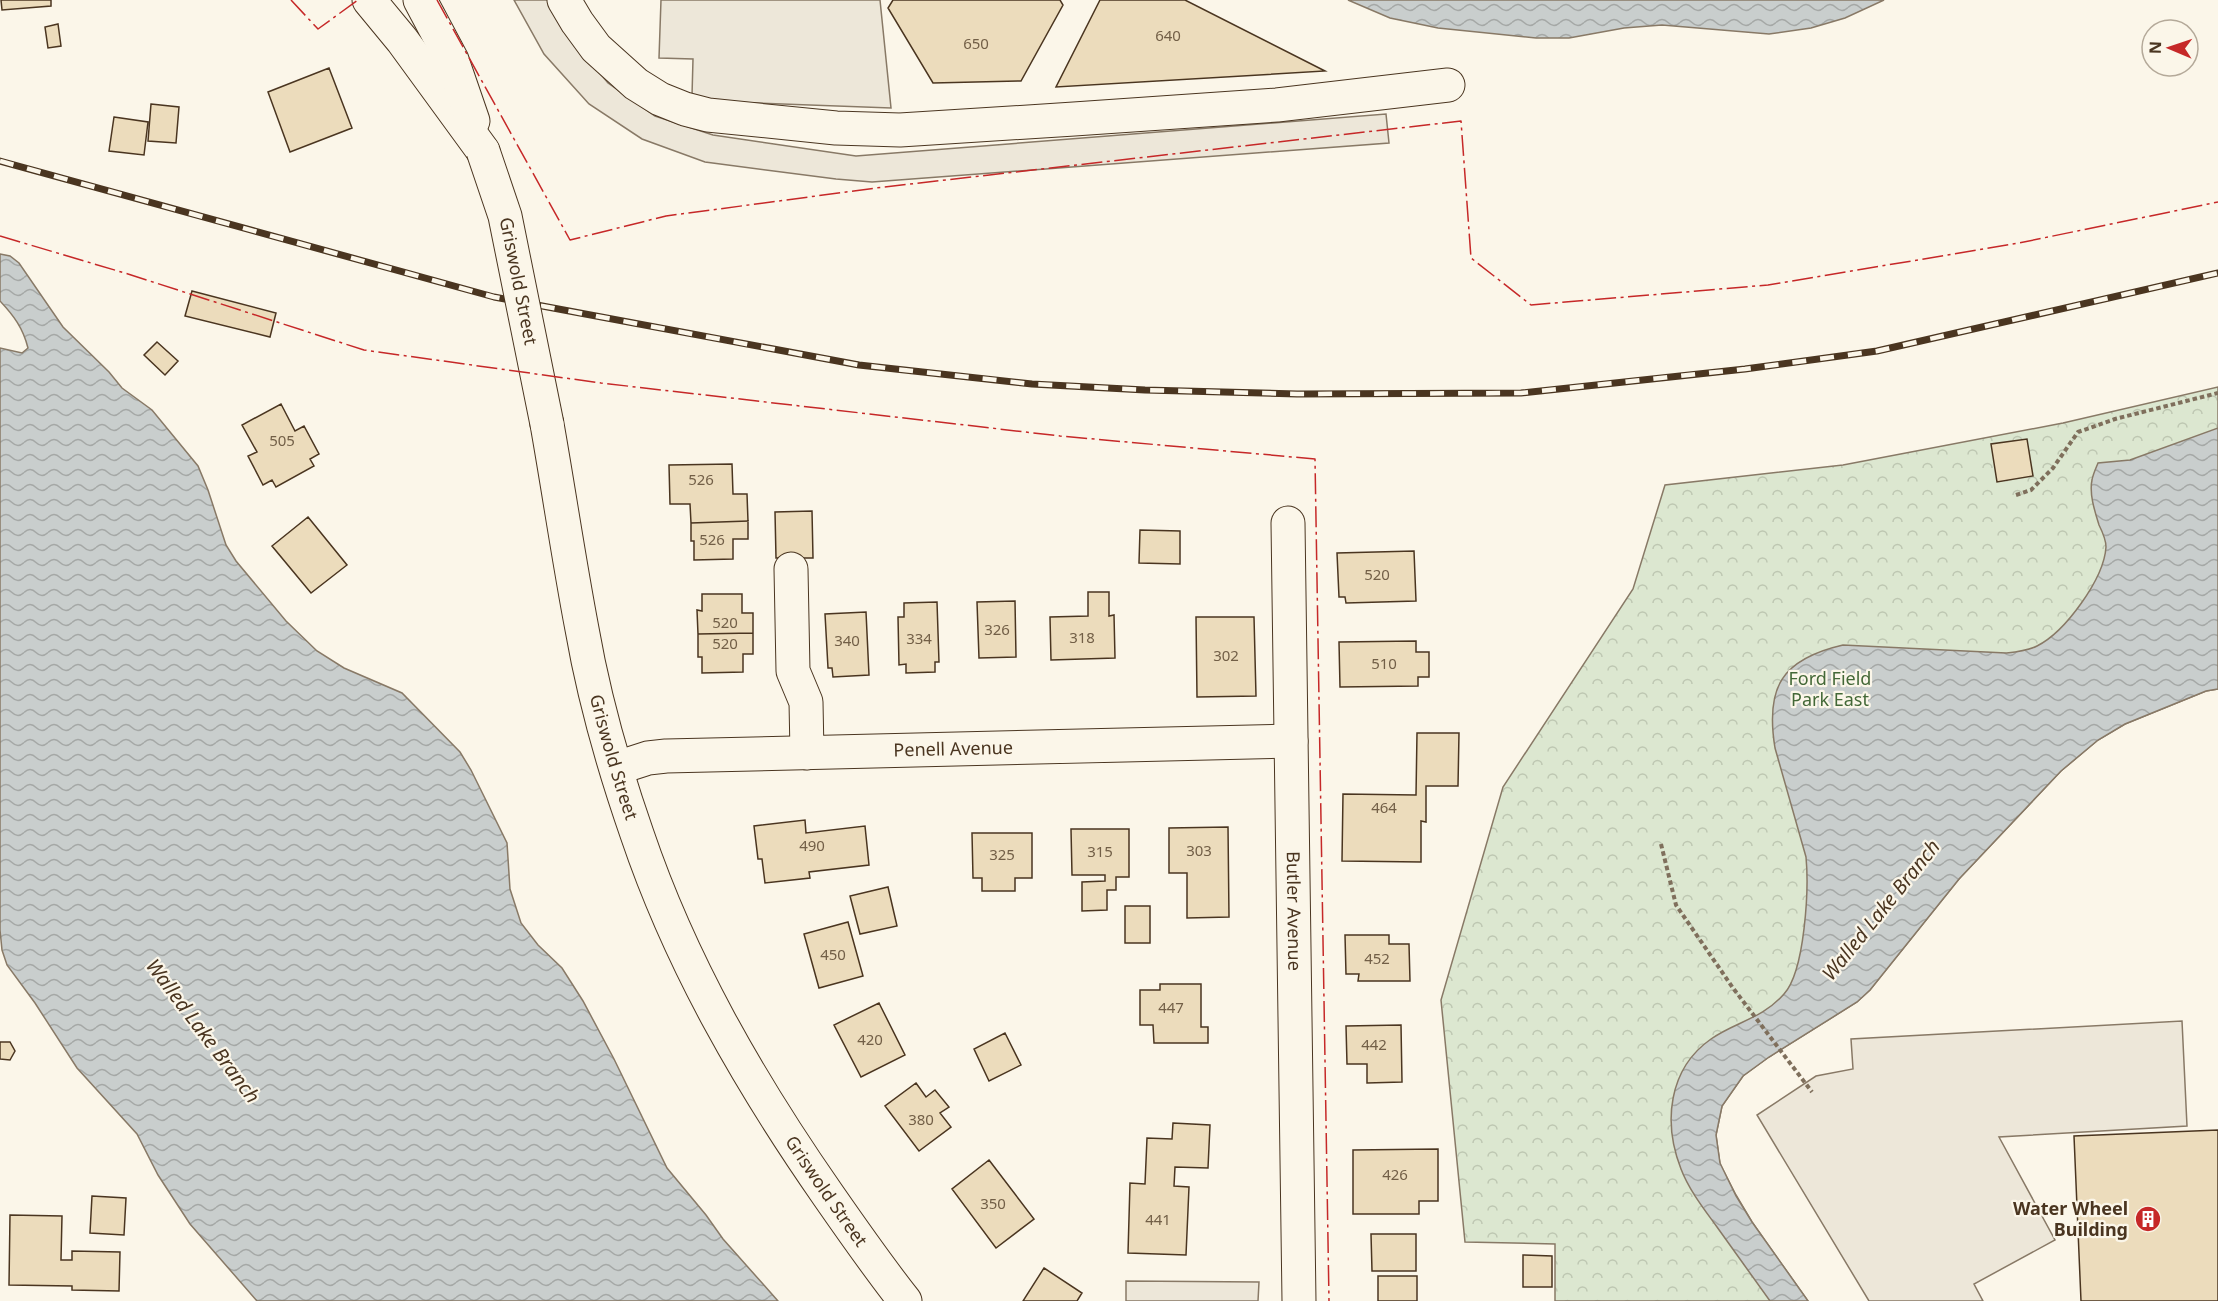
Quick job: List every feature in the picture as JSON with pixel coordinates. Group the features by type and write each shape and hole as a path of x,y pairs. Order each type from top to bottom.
{"street":[{"name":"Griswold Street","path":"369,0 402,40 483,151"},
{"name":"Griswold Street","path":"420,0 452,60 506,216 547,424 582,631 617,768 637,834 661,897 694,972 729,1041 807,1164 905,1301"},
{"path":"564,0 596,48 636,84 660,99 708,115 836,128 900,130 1277,105 1448,85"},
{"name":"Butler Avenue","path":"1288,523 1299,1301"},
{"path":"791,569 793,671 806,702 807,753"},
{"name":"Penell Avenue","path":"617,768 648,758 666,756 1291,741"}],"path":[{"path":"2016,495 2031,490 2053,468 2078,432 2115,419 2218,393"},
{"path":"1661,844 1676,905 1733,988 1812,1092"}],"green space":[{"name":"Ford Field Park East","path":"2218,387 2218,689 2206,691 2125,724 2098,740 2061,771 1959,879 1870,990 1857,1002 1743,1076 1722,1106 1716,1135 1720,1164 1752,1222 1808,1301 1555,1301 1555,1244 1465,1242 1441,1000 1503,787 1633,589 1665,485 1843,465 2063,423"}],"shaded area":[{"path":"514,0 552,0 572,40 608,83 655,116 713,135 856,156 1386,114 1389,143 872,182 705,162 642,139 589,104 544,54"},
{"path":"661,0 880,0 891,108 727,102 692,96 693,59 659,58"},
{"path":"2182,1021 2187,1126 1999,1137 2055,1240 1974,1284 1983,1301 1869,1301 1757,1115 1816,1076 1853,1069 1851,1039"},
{"path":"1126,1281 1259,1282 1258,1301 1126,1301"}],"water":[{"path":"1348,0 1884,0 1845,18 1811,28 1769,34 1662,25 1624,28 1569,38 1536,38 1438,28 1390,18"},
{"name":"Walled Lake Branch","path":"0,254 10,256 19,263 63,327 122,388 152,410 198,466 226,545 236,561 286,621 317,651 344,668 402,693 460,752 507,843 510,889 521,923 538,945 562,968 583,1001 667,1168 723,1239 778,1301 257,1301 190,1224 158,1175 137,1134 77,1068 7,965 2,950 0,930 0,348 22,353 28,348 17,323 0,301"},
{"name":"Walled Lake Branch","path":"2218,428 2218,689 2206,691 2125,724 2098,740 2061,771 1959,879 1870,990 1857,1002 1743,1076 1722,1106 1716,1135 1720,1163 1752,1222 1808,1301 1770,1301 1688,1184 1675,1151 1671,1116 1678,1081 1697,1051 1720,1033 1758,1015 1776,1002 1791,983 1797,967 1804,929 1807,871 1806,857 1775,748 1773,708 1776,692 1782,679 1805,658 1843,645 2006,653 2037,646 2048,639 2071,617 2091,589 2104,560 2105,541 2091,491 2092,478 2098,463 2130,460"}],"building":[{"path":"1,0 51,0 51,6 2,10"},
{"path":"893,0 1060,0 1063,5 1021,81 933,83 888,8"},
{"path":"1100,0 1185,0 1325,71 1056,87"},
{"path":"58,24 61,46 48,48 45,27"},
{"path":"329,68 352,128 290,152 268,92"},
{"path":"151,104 179,107 176,143 148,141"},
{"path":"114,117 148,122 144,155 109,151"},
{"path":"192,291 276,313 270,337 185,316"},
{"path":"157,342 178,361 165,375 144,355"},
{"path":"281,404 295,431 304,426 319,454 310,459 314,466 276,487 272,480 263,485 248,456 257,452 242,425"},
{"path":"2027,439 2033,476 1997,482 1991,444"},
{"path":"732,464 733,494 747,494 748,521 691,523 690,504 670,504 669,465"},
{"path":"812,511 813,558 776,558 775,512"},
{"path":"308,517 347,565 311,593 272,546"},
{"path":"748,521 748,539 733,539 733,559 694,560 691,523"},
{"path":"1140,530 1180,531 1180,564 1139,563"},
{"path":"1414,551 1416,601 1346,603 1345,597 1339,597 1337,553"},
{"path":"1088,592 1109,592 1109,616 1114,615 1115,658 1051,660 1050,617 1088,616"},
{"path":"702,594 742,594 742,613 753,613 753,633 698,634 697,610 702,611"},
{"path":"1015,601 1016,657 979,658 977,602"},
{"path":"937,602 939,662 935,662 935,672 906,673 906,664 899,665 898,617 904,617 904,603"},
{"path":"866,612 869,675 833,677 832,668 828,668 825,614"},
{"path":"1196,617 1254,617 1256,696 1197,697"},
{"path":"753,633 753,654 743,654 743,672 702,673 702,657 698,657 698,634"},
{"path":"1416,641 1416,652 1429,652 1429,677 1418,677 1418,686 1340,687 1339,642"},
{"path":"1417,733 1459,733 1458,786 1426,786 1426,822 1421,821 1421,862 1342,861 1343,794 1416,795"},
{"path":"805,820 806,833 865,826 869,865 809,872 810,878 765,883 762,859 758,859 754,826"},
{"path":"1228,827 1229,917 1187,918 1187,873 1169,873 1169,828"},
{"path":"1071,829 1129,829 1129,877 1116,877 1116,890 1107,890 1107,910 1082,911 1082,882 1105,881 1105,875 1072,875"},
{"path":"972,833 1032,833 1032,878 1015,878 1015,891 982,891 982,878 973,878"},
{"path":"888,887 897,926 860,934 850,896"},
{"path":"1125,906 1150,906 1150,943 1125,943"},
{"path":"848,922 863,976 819,988 804,934"},
{"path":"1345,935 1389,935 1389,944 1409,944 1410,981 1358,981 1359,974 1346,974"},
{"path":"1160,984 1201,984 1201,1027 1208,1027 1208,1043 1154,1043 1153,1025 1140,1025 1140,990 1160,990"},
{"path":"879,1003 905,1055 861,1077 834,1025"},
{"path":"1401,1025 1402,1082 1367,1083 1367,1064 1347,1064 1346,1026"},
{"path":"1005,1033 1021,1065 989,1081 974,1049"},
{"path":"0,1042 10,1042 15,1051 10,1060 0,1059"},
{"path":"916,1083 926,1097 935,1090 949,1107 940,1113 951,1127 919,1151 885,1106"},
{"path":"1173,1123 1210,1125 1208,1168 1175,1167 1174,1186 1189,1187 1186,1255 1128,1253 1130,1183 1145,1184 1147,1138 1172,1139"},
{"name":"Water Wheel Building","path":"2218,1130 2218,1301 2081,1301 2074,1136"},
{"path":"1438,1149 1438,1201 1419,1201 1419,1214 1353,1214 1353,1150"},
{"path":"989,1160 1034,1219 996,1248 952,1189"},
{"path":"92,1196 126,1198 124,1235 90,1233"},
{"path":"10,1215 62,1216 61,1260 72,1260 72,1251 120,1252 119,1291 72,1290 72,1286 9,1285"},
{"path":"1371,1234 1416,1234 1416,1271 1372,1271"},
{"path":"1523,1255 1552,1256 1552,1287 1523,1287"},
{"path":"1044,1268 1082,1293 1077,1301 1023,1301"},
{"path":"1378,1276 1417,1276 1417,1301 1378,1301"}],"railway":[{"path":"0,161 494,297 859,365 1032,384 1145,390 1297,394 1521,393 1745,369 1877,351 2218,273"}],"power":[{"path":"291,0 318,29 358,0"},
{"path":"437,0 570,240 666,216 876,188 1461,121 1471,258 1531,305 1768,285 2019,243 2218,202"},
{"path":"0,236 128,274 364,350 601,383 1060,436 1315,459 1329,1301"}],"place":[{"name":"Water Wheel Building","path":"2148,1219"}]}
